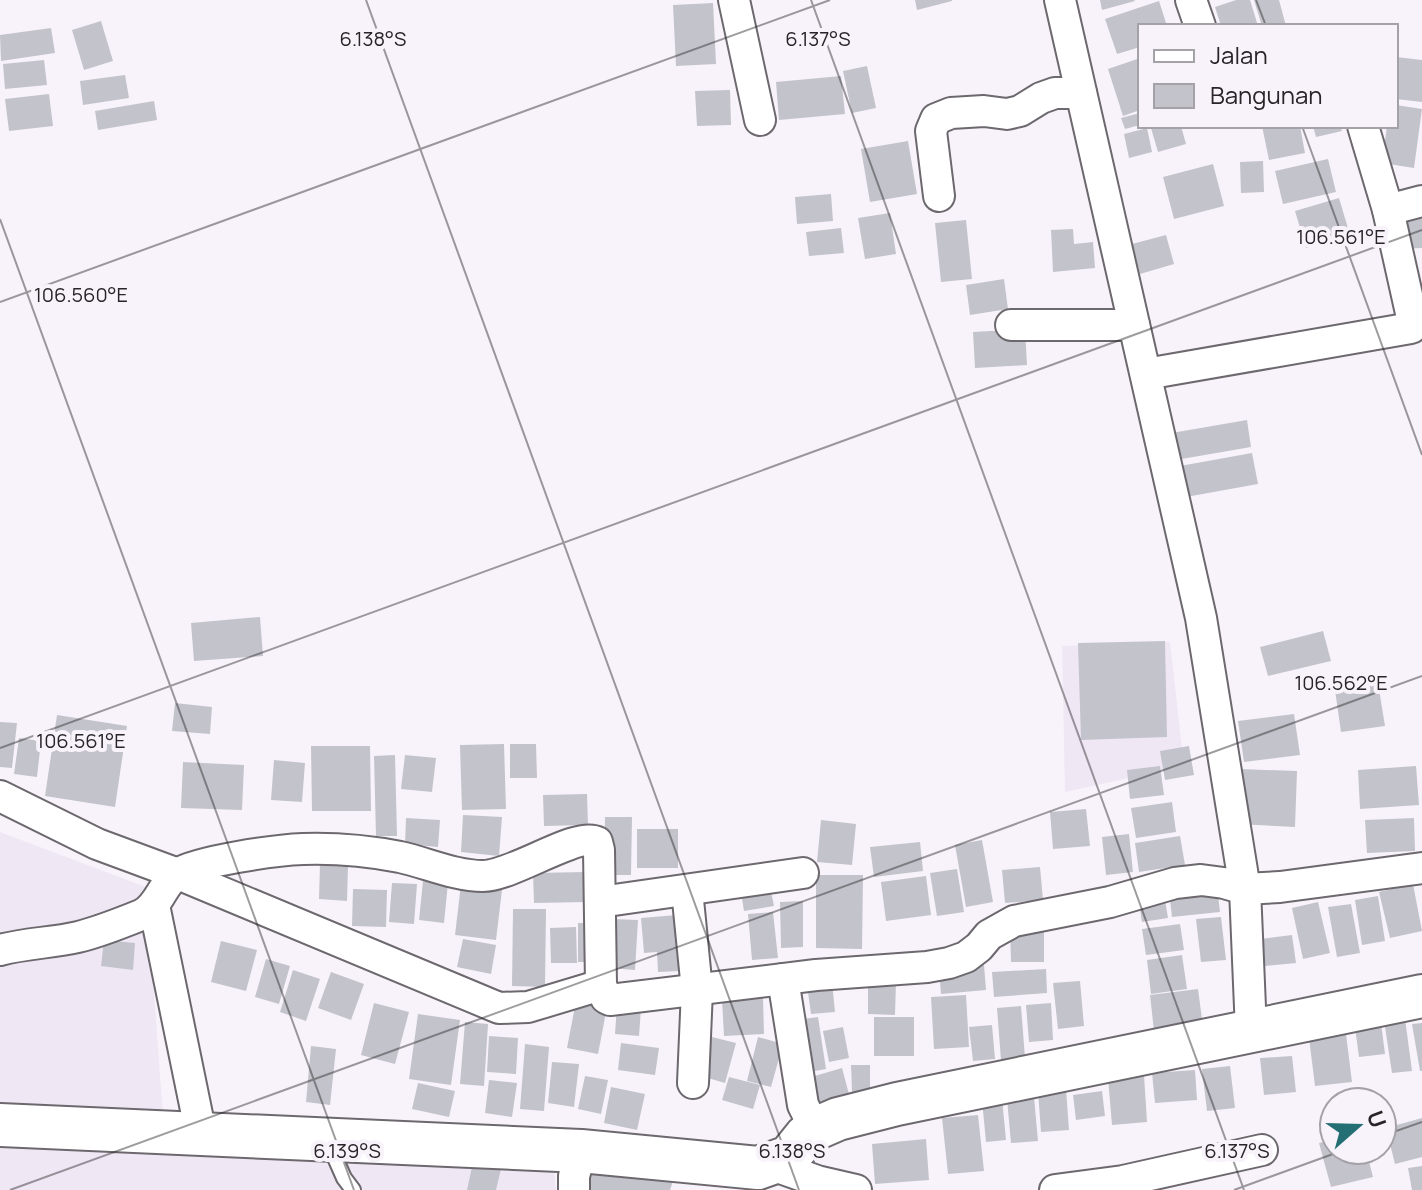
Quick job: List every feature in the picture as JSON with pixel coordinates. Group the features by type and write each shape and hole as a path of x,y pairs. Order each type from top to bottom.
{"street":[{"path":"734,0 760,120"},
{"path":"1060,0 1201,618 1245,889 1251,1031"},
{"path":"1191,0 1199,24"},
{"path":"939,196 931,131 936,119 951,113 984,111 1007,114 1020,111 1055,93 1081,93"},
{"path":"1146,374 1411,328 1413,322 1388,210 1364,128"},
{"path":"1388,210 1422,201"},
{"path":"1011,325 1134,325"},
{"path":"0,796 97,844 167,888 499,1008 528,1007 601,985"},
{"path":"0,950 27,943 78,937 141,915 167,888 250,855 303,849 398,857 460,874 485,877 590,839 599,846 601,985 606,998 610,1000 949,963 966,957 989,935 1014,921 1110,902 1175,883 1201,880 1245,889 1422,868"},
{"path":"600,902 803,873"},
{"path":"167,888 201,1134"},
{"path":"687,890 697,990 693,1083"},
{"path":"783,979 803,1105 795,1147 817,1181 856,1190"},
{"path":"0,1125 327,1139 578,1171 758,1168 838,1119 897,1104 1422,996"},
{"path":"1055,1190 1123,1181 1262,1150"}],"lane":[{"path":"327,1139 344,1178 353,1190"}],"shaded area":[{"path":"1170,642 1184,766 1065,792 1062,646"},
{"path":"0,832 146,887 165,1141 552,1147 556,1190 0,1190"}],"building":[{"path":"915,0 952,0 952,1 917,10"},
{"path":"1100,0 1134,0 1135,1 1102,10"},
{"path":"1236,0 1250,0 1257,24 1220,24 1215,7"},
{"path":"1254,0 1279,0 1285,24 1261,24"},
{"path":"1159,1 1166,24 1138,24 1138,48 1117,54 1105,19"},
{"path":"713,3 716,64 676,66 673,5"},
{"path":"101,21 113,61 84,70 72,30"},
{"path":"51,28 55,53 1,61 0,35"},
{"path":"1398,57 1422,60 1422,102 1398,99"},
{"path":"1138,59 1138,111 1123,116 1108,69"},
{"path":"44,60 47,85 5,89 3,64"},
{"path":"867,66 876,108 852,113 843,71"},
{"path":"125,75 129,98 83,105 80,81"},
{"path":"841,76 845,114 779,120 776,82"},
{"path":"730,90 731,125 697,126 695,91"},
{"path":"49,94 53,126 9,131 5,99"},
{"path":"154,101 157,120 98,130 95,111"},
{"path":"1398,105 1422,109 1414,168 1382,163 1387,128 1398,128"},
{"path":"1138,114 1138,126 1125,129 1121,118"},
{"path":"1147,128 1152,152 1129,158 1124,134"},
{"path":"1151,128 1182,128 1186,144 1158,152"},
{"path":"1262,128 1300,128 1305,153 1269,160"},
{"path":"1314,128 1341,128 1342,131 1316,137"},
{"path":"908,141 917,194 870,202 861,149"},
{"path":"1328,159 1336,192 1283,204 1275,171"},
{"path":"1263,161 1264,192 1241,193 1240,162"},
{"path":"1213,164 1224,206 1174,219 1163,177"},
{"path":"831,194 833,221 797,224 795,197"},
{"path":"1339,198 1350,235 1306,248 1295,211"},
{"path":"1422,210 1422,248 1402,249 1401,211"},
{"path":"890,213 896,254 865,259 858,218"},
{"path":"966,220 972,279 941,282 935,223"},
{"path":"841,228 844,253 809,256 806,232"},
{"path":"1073,229 1074,244 1093,242 1095,268 1053,272 1051,230"},
{"path":"1166,235 1174,264 1140,274 1132,244"},
{"path":"1004,279 1008,309 970,315 966,285"},
{"path":"1025,329 1027,365 975,368 973,332"},
{"path":"1247,420 1251,447 1170,461 1166,434"},
{"path":"1252,453 1258,484 1186,497 1180,466"},
{"path":"260,617 263,656 194,661 191,623"},
{"path":"1323,631 1331,661 1268,676 1260,647"},
{"path":"1165,641 1167,737 1081,740 1078,643"},
{"path":"1378,683 1385,726 1341,732 1335,690"},
{"path":"175,703 212,707 210,734 172,731"},
{"path":"1294,714 1300,755 1244,762 1238,721"},
{"path":"57,715 127,726 115,807 45,796"},
{"path":"0,722 17,723 12,768 0,767"},
{"path":"19,738 41,741 37,777 14,774"},
{"path":"504,744 506,809 462,810 460,745"},
{"path":"510,744 536,744 537,778 510,778"},
{"path":"311,746 370,746 371,811 312,811"},
{"path":"1189,746 1194,775 1165,780 1160,751"},
{"path":"395,755 397,836 376,836 374,756"},
{"path":"405,755 436,758 432,792 401,789"},
{"path":"274,760 305,763 302,802 271,800"},
{"path":"183,762 244,765 242,810 181,808"},
{"path":"1160,766 1164,795 1130,799 1127,770"},
{"path":"1416,766 1419,805 1360,809 1358,770"},
{"path":"1239,769 1297,771 1295,827 1236,824"},
{"path":"587,794 588,825 544,826 543,795"},
{"path":"1172,802 1176,832 1136,838 1131,808"},
{"path":"1086,809 1090,846 1053,849 1050,812"},
{"path":"463,815 502,817 499,856 461,852"},
{"path":"605,817 632,817 631,875 604,875"},
{"path":"406,818 440,820 438,847 405,844"},
{"path":"1414,818 1415,851 1367,853 1365,820"},
{"path":"821,820 856,824 852,865 817,862"},
{"path":"637,829 678,829 678,868 637,868"},
{"path":"1129,834 1133,872 1106,875 1102,837"},
{"path":"1180,836 1185,865 1139,872 1135,843"},
{"path":"982,840 993,902 966,907 955,845"},
{"path":"920,842 923,871 874,877 870,847"},
{"path":"320,864 348,865 347,901 319,899"},
{"path":"1040,867 1043,900 1005,903 1002,870"},
{"path":"957,869 964,912 937,916 930,873"},
{"path":"587,872 587,902 534,903 533,873"},
{"path":"816,875 863,875 862,949 816,948"},
{"path":"926,876 931,915 886,921 881,882"},
{"path":"423,881 448,883 444,923 419,920"},
{"path":"392,883 417,884 414,924 389,922"},
{"path":"461,884 502,890 496,940 455,935"},
{"path":"1413,884 1422,931 1390,938 1379,892"},
{"path":"1217,886 1220,912 1172,917 1169,891"},
{"path":"770,887 774,906 744,911 741,892"},
{"path":"353,889 387,890 386,927 352,926"},
{"path":"1164,894 1168,918 1142,922 1138,897"},
{"path":"1378,896 1385,941 1362,945 1355,900"},
{"path":"803,901 803,947 781,948 780,902"},
{"path":"1318,902 1330,953 1303,959 1292,908"},
{"path":"1351,904 1360,953 1337,957 1328,907"},
{"path":"513,909 546,909 545,987 512,986"},
{"path":"773,912 778,958 752,960 748,914"},
{"path":"677,915 680,971 658,972 657,952 644,953 641,918"},
{"path":"1221,917 1226,960 1201,962 1196,919"},
{"path":"612,919 638,920 635,970 610,968"},
{"path":"578,923 599,923 600,962 578,962"},
{"path":"1180,924 1184,950 1146,955 1142,929"},
{"path":"1010,925 1044,925 1044,962 1011,962"},
{"path":"576,927 577,963 551,963 550,928"},
{"path":"1292,935 1296,963 1265,966 1261,939"},
{"path":"463,939 496,945 491,974 457,967"},
{"path":"104,940 135,943 133,970 101,966"},
{"path":"221,941 257,950 246,991 211,982"},
{"path":"1182,955 1187,989 1151,994 1147,960"},
{"path":"266,959 290,966 279,1004 255,997"},
{"path":"984,965 986,990 941,994 939,969"},
{"path":"1046,969 1047,993 994,997 992,972"},
{"path":"293,970 320,979 306,1021 280,1012"},
{"path":"331,972 364,984 351,1020 318,1008"},
{"path":"868,980 896,981 895,1015 868,1014"},
{"path":"1080,981 1084,1026 1058,1029 1053,983"},
{"path":"832,982 835,1012 811,1014 807,985"},
{"path":"1198,989 1204,1034 1155,1040 1150,995"},
{"path":"966,995 969,1047 934,1049 931,997"},
{"path":"763,998 764,1034 724,1036 722,1000"},
{"path":"576,1001 607,1007 598,1054 567,1048"},
{"path":"374,1003 409,1012 395,1064 361,1055"},
{"path":"1051,1003 1053,1040 1029,1042 1026,1005"},
{"path":"617,1006 641,1008 639,1036 615,1034"},
{"path":"1021,1006 1025,1058 1001,1060 997,1008"},
{"path":"1404,1011 1412,1071 1392,1073 1383,1014"},
{"path":"418,1014 460,1020 451,1085 409,1079"},
{"path":"818,1017 826,1069 804,1073 796,1020"},
{"path":"874,1017 914,1017 914,1056 874,1056"},
{"path":"465,1022 488,1024 484,1086 460,1084"},
{"path":"1381,1023 1385,1054 1359,1057 1355,1027"},
{"path":"1422,1023 1422,1071 1420,1071 1412,1024"},
{"path":"992,1025 995,1059 973,1061 969,1027"},
{"path":"1345,1026 1352,1082 1315,1086 1308,1030"},
{"path":"843,1027 849,1058 829,1062 823,1031"},
{"path":"489,1036 518,1038 516,1074 487,1072"},
{"path":"712,1037 736,1043 725,1083 701,1076"},
{"path":"758,1037 783,1044 771,1087 747,1081"},
{"path":"621,1043 659,1048 655,1075 618,1070"},
{"path":"525,1044 549,1047 544,1111 520,1109"},
{"path":"311,1046 336,1049 330,1105 306,1102"},
{"path":"1292,1056 1296,1092 1264,1095 1260,1058"},
{"path":"552,1062 579,1064 574,1107 548,1103"},
{"path":"851,1065 870,1065 870,1092 852,1092"},
{"path":"1230,1066 1235,1108 1207,1111 1202,1069"},
{"path":"842,1068 850,1098 809,1109 801,1080"},
{"path":"1195,1070 1197,1100 1155,1103 1152,1073"},
{"path":"1144,1075 1147,1122 1112,1125 1108,1078"},
{"path":"585,1076 608,1080 601,1114 578,1109"},
{"path":"729,1077 760,1085 753,1109 722,1100"},
{"path":"489,1080 517,1083 512,1117 485,1113"},
{"path":"418,1083 455,1091 449,1117 412,1109"},
{"path":"611,1087 645,1094 637,1130 604,1123"},
{"path":"1066,1089 1069,1130 1041,1132 1038,1091"},
{"path":"1102,1091 1105,1116 1076,1120 1073,1095"},
{"path":"1034,1097 1038,1141 1011,1143 1007,1099"},
{"path":"1002,1098 1006,1140 986,1142 982,1100"},
{"path":"978,1115 984,1171 948,1174 942,1118"},
{"path":"1422,1118 1422,1157 1398,1163 1398,1125"},
{"path":"926,1139 929,1180 875,1184 872,1144"},
{"path":"595,1156 673,1181 670,1190 585,1190"},
{"path":"473,1162 501,1169 496,1190 467,1190"},
{"path":"1325,1166 1370,1166 1373,1177 1331,1187"},
{"path":"1422,1166 1422,1190 1412,1190 1408,1168"}]}
